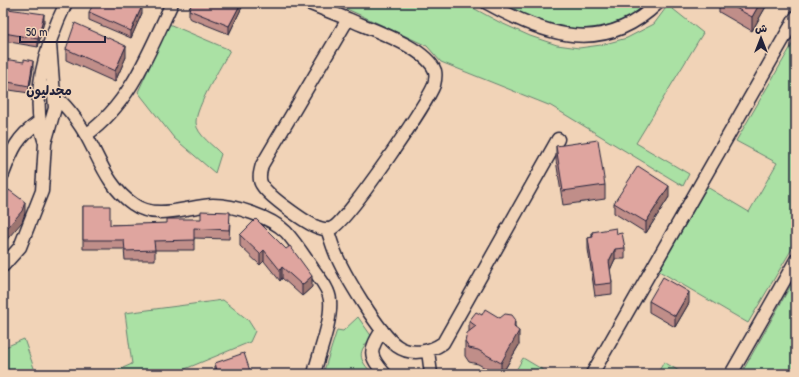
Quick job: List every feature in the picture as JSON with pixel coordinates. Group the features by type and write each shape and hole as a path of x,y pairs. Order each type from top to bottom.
{"street":[{"path":"45,143 39,122 38,95 54,26 66,3"},
{"path":"86,135 102,124 127,92 145,62 172,3"},
{"path":"308,3 348,19 408,47 424,57 436,72 435,84 428,97 393,150 337,226 327,229 314,226 273,197 262,186 259,177 262,165 348,19"},
{"path":"487,3 517,20 543,30 579,36 619,29 641,18 658,3"},
{"path":"592,374 796,17"},
{"path":"3,266 20,247 36,210 42,190 45,143 53,120 55,94 50,44"},
{"path":"40,84 55,94 68,108 86,135 100,165 111,183 134,205 146,210 157,211 213,205 253,214 271,222 285,231 325,287 330,298 328,321 314,374"},
{"path":"3,174 17,141 26,131 39,122"},
{"path":"327,229 335,253 344,270 382,330 397,346 407,350 428,351 443,343 558,139"},
{"path":"731,374 796,260"},
{"path":"382,330 373,344 371,354 373,360 385,374"},
{"path":"428,351 431,374"}],"green space":[{"path":"334,3 464,3 499,22 530,36 557,45 579,48 601,45 627,38 654,24 668,5 703,33 636,143 689,174 683,186 551,106 441,62 427,46"},
{"path":"501,3 650,3 637,13 623,20 590,28 572,29 539,24 525,18"},
{"path":"169,24 230,50 204,97 196,123 199,132 221,154 215,173 174,138 138,92"},
{"path":"796,38 796,242 748,323 659,271 707,187 749,212 777,163 736,141"},
{"path":"796,276 796,374 741,374"},
{"path":"223,300 248,320 255,331 250,342 173,374 109,374 132,364 125,313"},
{"path":"358,317 372,337 364,347 361,356 364,364 373,374 323,374 337,330 343,331"},
{"path":"24,339 36,374 3,374 3,348"},
{"path":"523,358 550,374 514,374"},
{"path":"664,362 684,374 657,374"}],"building":[{"path":"94,3 135,3 142,6 131,31 89,12"},
{"path":"192,3 241,3 229,26 189,10"},
{"path":"727,3 760,3 752,17"},
{"path":"8,9 44,14 38,39 4,33"},
{"path":"75,23 126,46 115,71 66,49"},
{"path":"3,59 24,62 24,59 33,61 29,86 3,81"},
{"path":"598,140 605,185 563,191 556,146"},
{"path":"638,166 669,186 646,222 614,203"},
{"path":"9,190 25,202 22,211 3,233 3,198"},
{"path":"83,206 110,206 110,225 167,223 167,219 201,219 201,211 230,212 229,230 194,228 194,240 154,241 155,250 125,251 124,240 83,240"},
{"path":"256,219 286,249 290,246 312,276 302,285 282,267 280,270 264,250 260,254 240,235"},
{"path":"616,228 617,234 622,233 625,248 615,249 609,261 612,283 595,285 588,238 593,237 592,232"},
{"path":"663,277 689,292 675,316 649,301"},
{"path":"485,309 500,318 505,314 512,315 515,319 514,327 519,331 501,363 478,350 469,348 465,342 467,333 476,326 469,321 476,312 482,315"},
{"path":"244,353 251,374 218,374 215,363"}],"district":[{"name":"مجدليون","path":"49,90"}]}
